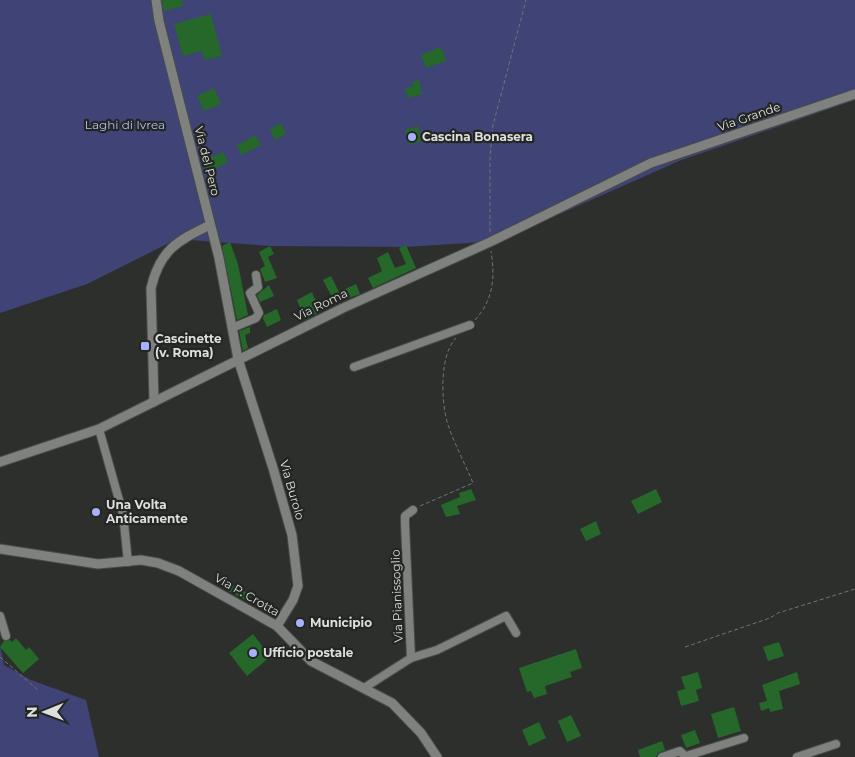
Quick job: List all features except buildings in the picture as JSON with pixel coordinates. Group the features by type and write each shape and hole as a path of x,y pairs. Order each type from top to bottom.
{"street":[{"name":"Via del Pero","path":"156,0 159,21 224,279 238,359"},
{"name":"Via Grande","path":"651,163 855,94"},
{"name":"Via Roma","path":"0,462 99,429 343,308 490,242 651,163"},
{"path":"154,402 151,288 154,272 165,255 178,241 210,225"},
{"path":"232,328 256,318 259,313 250,292 258,287 256,275"},
{"path":"354,367 470,325"},
{"name":"Via Burolo","path":"238,359 286,509 297,572 298,586 293,600 277,626"},
{"path":"99,429 123,514 128,562"},
{"name":"Via Pianissoglio","path":"364,688 410,658 405,524 406,516 413,510"},
{"name":"Via P. Crotta","path":"0,549 98,564 141,560 173,569 277,626 311,661 392,703 421,733 437,757"},
{"path":"0,616 6,636"},
{"path":"410,658 437,650 506,616 516,633"},
{"path":"662,757 680,751 686,757 744,738"},
{"path":"797,757 836,744"}],"path":[{"path":"470,325 481,314 492,294 490,157 493,125 526,0"},
{"path":"413,510 473,483 448,423 444,399 446,357 452,342 458,336"},
{"path":"685,647 770,618 778,613 855,588"},
{"path":"0,657 38,690"}],"green space":[{"name":"Laghi di Ivrea","path":"0,0 855,0 855,100 679,161 499,241 406,247 270,246 177,239 87,284 0,313"},
{"path":"0,645 4,665 31,680 86,700 99,757 0,757"}],"place":[{"name":"Cascina Bonasera","path":"412,137"},
{"name":"Cascinette (v. Roma)","path":"145,346"},
{"name":"Una Volta Anticamente","path":"96,512"},
{"name":"Municipio","path":"300,623"},
{"name":"Ufficio postale","path":"253,653"}]}
